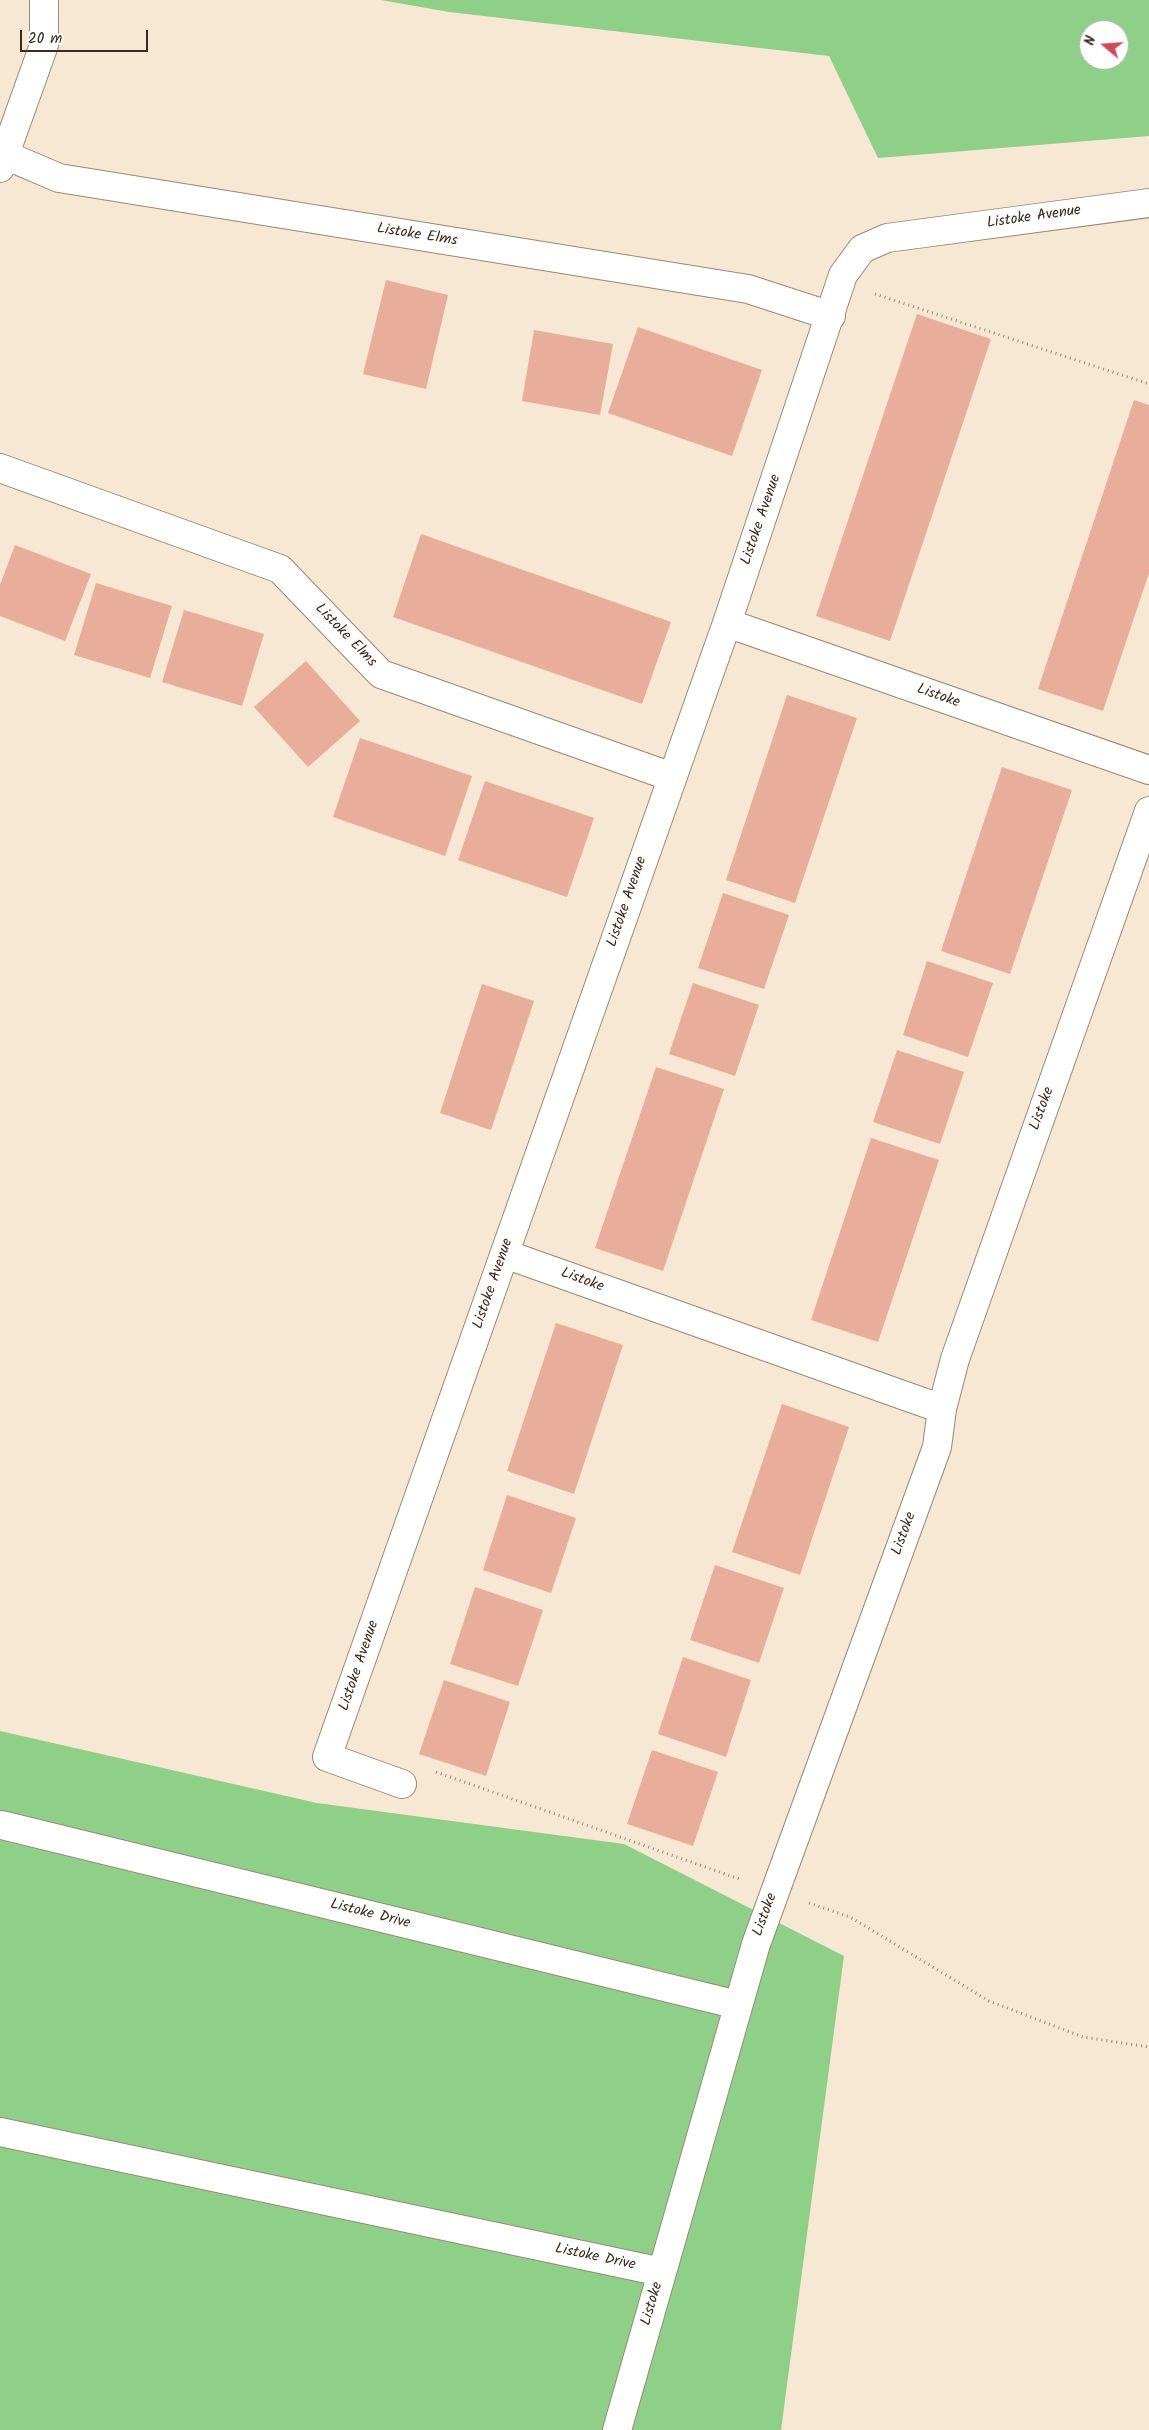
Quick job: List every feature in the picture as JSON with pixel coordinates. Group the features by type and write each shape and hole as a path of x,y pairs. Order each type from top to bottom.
{"street":[{"name":"Listoke Elms","path":"44,0 44,45 2,162 59,178 748,289 831,316"},
{"name":"Listoke Avenue","path":"402,1784 328,1758 726,624 844,275 862,249 888,238 1149,203"},
{"name":"Listoke Elms","path":"0,468 280,569 381,674 672,777"},
{"name":"Listoke","path":"726,624 1149,770"},
{"name":"Listoke","path":"617,2430 756,1944 937,1447 942,1409 955,1358 1149,811"},
{"name":"Listoke","path":"505,1254 942,1409"},
{"name":"Listoke Drive","path":"2,1826 738,2006"},
{"name":"Listoke Drive","path":"0,2132 662,2272"}],"path":[{"path":"841,284 1149,384"},
{"path":"402,1784 413,1764 774,1892 850,1917 989,2001 1083,2038 1149,2047"}],"green space":[{"path":"381,0 1149,0 1149,136 878,158 829,56 449,12"},
{"path":"0,1731 317,1803 624,1844 844,1956 781,2430 0,2430"}],"building":[{"path":"386,280 448,295 426,389 363,374"},
{"path":"917,314 991,339 890,641 816,616"},
{"path":"638,327 762,370 732,456 608,413"},
{"path":"534,330 613,344 600,415 522,401"},
{"path":"1134,400 1149,405 1149,573 1103,711 1038,689"},
{"path":"421,534 671,622 642,704 393,617"},
{"path":"15,545 91,574 65,641 0,616 0,585"},
{"path":"96,583 172,606 150,678 74,655"},
{"path":"184,610 264,634 242,706 162,682"},
{"path":"306,661 360,721 308,767 254,707"},
{"path":"787,695 857,718 795,903 726,880"},
{"path":"360,738 472,776 445,856 333,817"},
{"path":"1002,767 1072,790 1010,974 941,951"},
{"path":"485,781 594,818 567,897 458,860"},
{"path":"723,893 789,915 764,989 698,968"},
{"path":"927,961 993,983 968,1057 903,1035"},
{"path":"693,983 759,1005 735,1076 669,1054"},
{"path":"482,984 534,1001 491,1130 440,1113"},
{"path":"897,1050 964,1072 940,1144 873,1122"},
{"path":"656,1067 724,1089 663,1271 595,1248"},
{"path":"871,1138 939,1160 878,1342 811,1320"},
{"path":"556,1323 623,1345 574,1494 507,1471"},
{"path":"782,1404 849,1427 800,1575 732,1552"},
{"path":"507,1495 576,1518 551,1593 483,1570"},
{"path":"715,1565 784,1588 759,1663 690,1640"},
{"path":"475,1587 543,1610 518,1686 450,1664"},
{"path":"683,1657 751,1680 726,1757 658,1734"},
{"path":"444,1680 510,1702 486,1776 419,1754"},
{"path":"652,1750 718,1772 693,1846 627,1824"}]}
